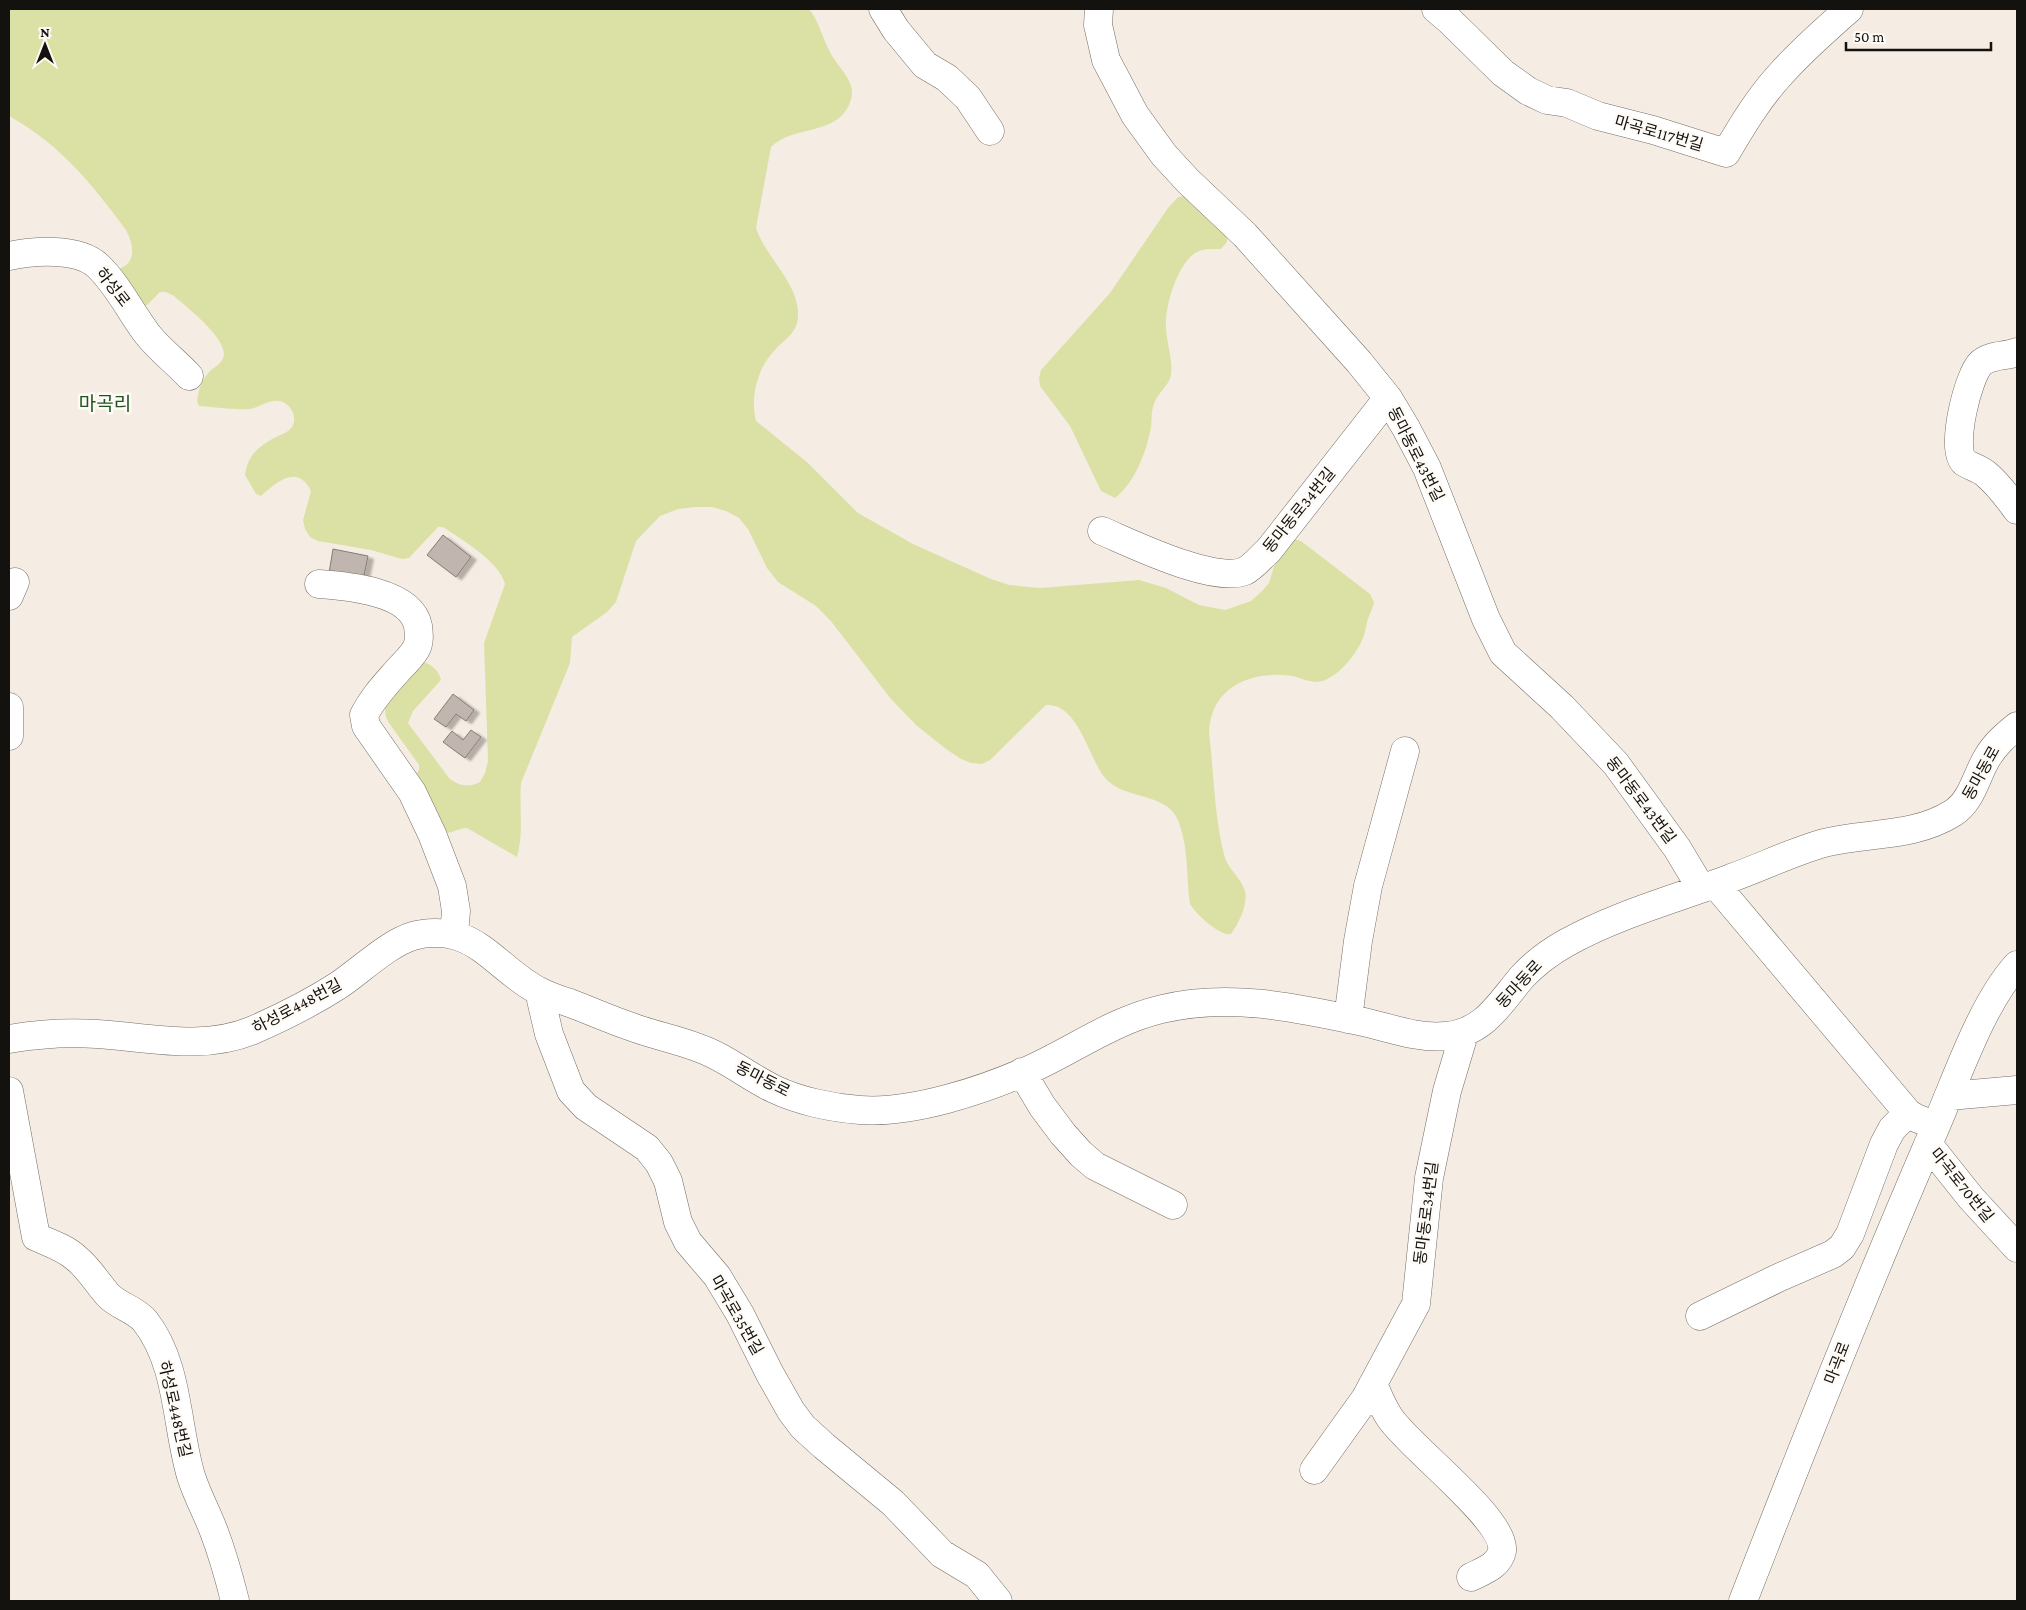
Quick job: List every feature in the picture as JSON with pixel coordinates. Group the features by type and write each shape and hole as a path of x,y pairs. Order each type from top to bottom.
{"street":[{"path":"883,9 896,30 925,65 947,78 968,98 990,131"},
{"name":"동마동로43번길","path":"1099,9 1098,25 1106,60 1135,115 1164,155 1188,181 1245,235 1359,362 1388,398 1427,468 1486,619 1503,653 1562,707 1616,764 1708,886"},
{"name":"마곡로117번길","path":"1436,9 1503,72 1528,91 1547,100 1567,103 1598,116 1653,130 1726,153 1746,120 1778,77 1799,54 1849,9"},
{"name":"하성로","path":"9,256 25,253 60,252 76,255 97,264 149,336 190,376"},
{"path":"2017,352 1992,356 1980,364 1974,374 1960,423 1958,451 1964,462 1975,466 1988,475 2017,510"},
{"name":"동마동로34번길","path":"1102,531 1170,560 1207,571 1226,574 1245,571 1268,551 1388,398"},
{"path":"319,584 355,586 384,594 406,608 417,620 420,634 417,648 380,691 364,715 366,726 412,792 432,834 452,886 456,911 454,934"},
{"path":"9,707 9,736"},
{"name":"동마동로","path":"539,992 632,1027 701,1048 727,1060 780,1092 841,1108 865,1111 893,1109 936,1101 980,1088 1032,1068 1110,1026 1136,1016 1166,1008 1216,1001 1252,1002 1348,1019 1419,1036 1442,1037 1464,1034 1479,1026 1525,974 1542,958 1565,943 1658,903 1797,852 1850,838 1910,831 1940,820 1963,806 1986,759 1998,742 2017,726"},
{"path":"1348,1019 1358,941 1368,886 1405,751"},
{"path":"1708,886 1908,1113 1916,1118 1932,1135"},
{"name":"하성로448번길","path":"9,1039 35,1034 95,1034 190,1042 241,1035 291,1013 330,990 401,941 428,933 454,934 492,956 512,975 539,992"},
{"name":"마곡로","path":"1743,1601 1851,1327 1932,1135 1982,1020 1996,994 2017,965"},
{"name":"마곡로35번길","path":"539,992 549,1034 571,1091 586,1107 647,1148 659,1163 668,1181 678,1222 688,1242 717,1276 740,1314 770,1374 799,1422 830,1451 893,1503 942,1554 977,1575 998,1601"},
{"name":"동마동로34번길","path":"1314,1470 1365,1399 1416,1304 1429,1178 1447,1091 1464,1034"},
{"path":"1022,1072 1042,1106 1081,1154 1095,1166 1173,1205"},
{"path":"1949,1096 2017,1090"},
{"name":"하성로448번길","path":"9,1091 36,1237 59,1247 76,1258 110,1297 130,1308 144,1321 157,1341 167,1365 186,1459 197,1495 221,1551 235,1601"},
{"path":"1700,1316 1833,1254 1842,1247 1850,1234 1884,1144 1892,1128 1908,1113"},
{"name":"마곡로70번길","path":"1932,1135 1971,1198 2017,1248"},
{"path":"1373,1384 1390,1418 1410,1442 1488,1518 1500,1537 1502,1550 1499,1560 1490,1568 1471,1577"}],"green space":[{"path":"9,9 809,9 832,55 849,81 852,96 843,115 834,122 790,136 780,140 771,147 756,228 766,249 793,291 797,302 798,320 794,330 769,357 759,374 754,403 756,421 808,463 858,513 913,544 991,579 1009,585 1040,588 1139,580 1166,588 1199,605 1225,610 1251,601 1261,592 1269,583 1276,560 1292,538 1301,541 1370,594 1374,602 1360,644 1351,658 1332,677 1318,682 1292,676 1277,675 1248,679 1225,693 1217,703 1211,716 1209,732 1221,843 1229,867 1238,878 1246,896 1242,914 1231,934 1220,932 1214,928 1190,904 1184,839 1177,818 1163,804 1122,790 1105,778 1082,733 1066,712 1057,706 1046,705 990,760 982,764 971,763 961,759 917,726 891,699 830,620 816,606 778,582 767,568 748,529 739,518 726,511 712,507 678,509 660,516 636,541 616,602 607,612 572,637 570,663 521,783 521,830 517,857 467,828 449,833 442,832 415,776 419,770 419,765 386,717 386,702 420,661 434,668 439,673 441,680 413,711 408,723 449,778 456,783 464,785 480,782 488,761 484,643 505,584 501,575 488,559 443,527 438,527 409,558 402,559 371,550 318,541 310,537 305,529 303,520 311,491 299,478 286,478 261,496 256,494 245,475 249,461 260,447 290,429 294,420 293,412 280,401 268,402 250,409 199,406 197,401 203,381 222,360 224,353 221,344 207,325 174,296 166,292 160,292 143,307 117,273 129,261 132,253 131,243 126,230 100,196 60,152 28,127 9,116"},
{"path":"1184,196 1190,199 1228,234 1227,242 1221,249 1198,251 1195,253 1177,277 1167,310 1166,320 1171,364 1170,379 1153,407 1149,436 1139,466 1122,492 1115,498 1101,491 1070,426 1040,386 1039,378 1041,370 1110,293 1168,208 1178,197"}],"building":[{"path":"443,535 471,557 456,577 427,555"},
{"path":"333,549 368,556 363,580 329,573"},
{"path":"453,694 474,710 466,721 456,714 446,727 434,719"},
{"path":"471,730 481,737 465,758 443,742 452,731 463,740"}],"district":[{"name":"마곡리","path":"105,403"}]}
